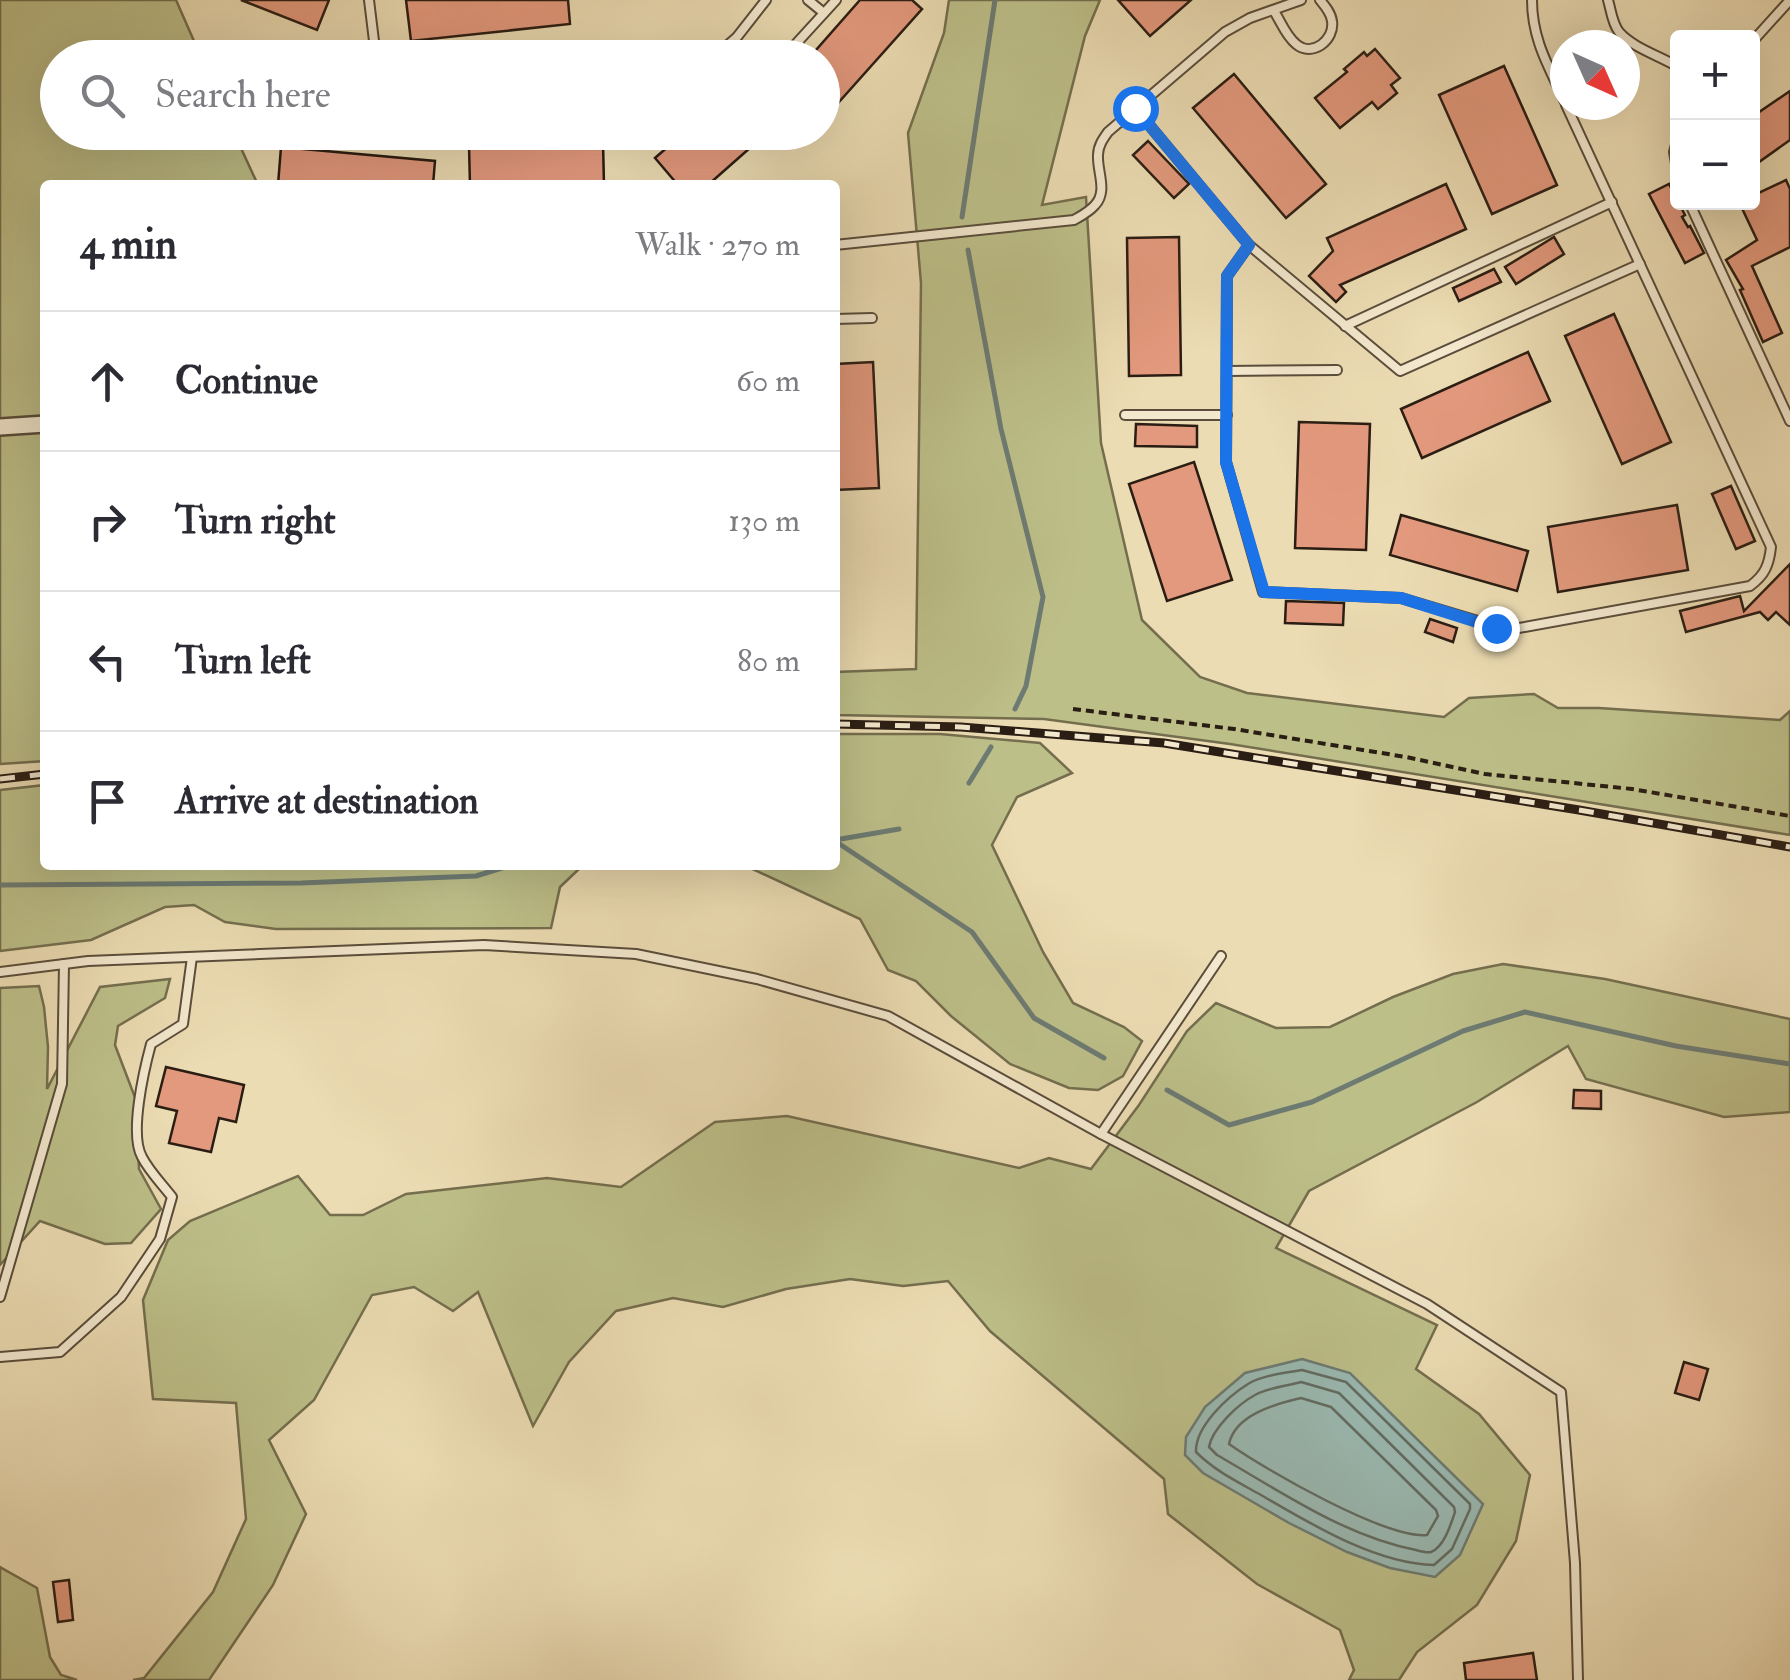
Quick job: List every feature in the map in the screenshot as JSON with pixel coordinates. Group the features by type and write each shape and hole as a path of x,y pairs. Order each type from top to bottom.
{"street":[{"path":"0,427 40,424"}],"lane":[{"path":"369,0 374,40"},
{"path":"734,40 766,0"},
{"path":"808,0 824,13"},
{"path":"799,40 836,0"},
{"path":"840,245 1074,220 1101,197 1098,154 1108,132 1226,32 1250,18 1301,0"},
{"path":"1274,11 1299,48 1310,50 1322,45 1330,35 1329,12 1320,0"},
{"path":"1532,0 1533,27 1550,69"},
{"path":"1608,0 1619,32 1670,63"},
{"path":"1760,33 1790,0"},
{"path":"1135,108 1249,245 1400,372 1640,264"},
{"path":"1249,245 1227,276 1226,462 1264,592 1401,598 1508,630 1750,586 1763,576 1771,547 1574,120"},
{"path":"1345,326 1612,202"},
{"path":"1693,210 1790,422"},
{"path":"840,319 872,318"},
{"path":"1227,371 1337,370"},
{"path":"1125,415 1226,415"},
{"path":"0,972 64,964 484,944 636,954 757,978 888,1016 1101,1134 1427,1304 1561,1392 1578,1680"},
{"path":"1101,1134 1221,956"},
{"path":"0,1358 60,1352 121,1297 160,1240 172,1197 140,1154 140,1084 151,1044 182,1024 192,957"},
{"path":"0,1297 62,1084 64,964"}],"path":[{"path":"1073,709 1406,757 1485,774 1632,789 1790,816"}],"green space":[{"path":"0,0 176,0 194,40 40,40 40,150 242,150 256,180 40,180 40,761 0,764"},
{"path":"949,0 1100,0 1085,36 1042,205 1086,197 1101,443 1142,620 1200,677 1247,693 1444,717 1469,698 1534,694 1558,708 1780,720 1790,711 1790,835 1230,744 1044,719 840,715 840,672 916,669 921,283 908,133 944,33"},
{"path":"840,734 940,734 1040,743 1072,773 1017,797 992,845 1043,952 1073,1003 1124,1027 1142,1041 1123,1076 1098,1090 1069,1088 1010,1064 951,1016 916,981 888,970 860,919 755,870 840,870"},
{"path":"40,786 40,870 578,870 560,887 551,928 276,929 225,922 194,905 165,907 91,940 0,951 0,790"},
{"path":"1503,964 1605,979 1790,1019 1790,1112 1724,1117 1586,1079 1568,1046 1477,1102 1309,1191 1276,1248 1437,1325 1416,1369 1479,1414 1530,1475 1516,1541 1477,1605 1417,1652 1399,1680 1349,1680 1354,1670 1340,1630 1257,1584 1168,1514 1164,1479 990,1331 948,1281 903,1286 850,1279 786,1289 723,1307 673,1298 616,1311 569,1362 533,1426 478,1292 453,1311 414,1287 372,1295 314,1400 269,1440 306,1514 273,1585 209,1680 133,1680 144,1678 213,1592 246,1519 236,1403 153,1399 143,1300 168,1240 190,1221 298,1176 330,1215 363,1215 406,1194 547,1178 621,1187 715,1122 787,1116 1019,1168 1049,1158 1091,1169 1187,1031 1216,1003 1276,1028 1330,1027 1453,974"},
{"path":"170,979 165,998 118,1026 115,1045 136,1100 139,1169 161,1209 131,1243 105,1244 40,1221 0,1265 0,988 39,986 48,1047 47,1089 100,987"},
{"path":"0,1567 37,1588 50,1657 61,1675 77,1680 0,1680"}],"water":[{"path":"1302,1359 1350,1373 1483,1504 1460,1555 1435,1577 1390,1568 1347,1552 1203,1473 1185,1455 1186,1437 1205,1407 1245,1373"}],"building":[{"path":"241,0 329,0 317,30"},
{"path":"406,0 568,0 570,24 411,40"},
{"path":"860,0 912,0 922,9 840,101 840,40 825,40"},
{"path":"1118,0 1191,0 1150,36"},
{"path":"1375,49 1400,78 1391,85 1397,93 1378,109 1372,102 1340,128 1315,98 1364,52 1367,56"},
{"path":"1504,66 1557,185 1492,214 1439,95"},
{"path":"1234,74 1326,184 1286,218 1193,108"},
{"path":"1790,91 1790,140 1760,161 1760,120 1760,112"},
{"path":"1148,141 1189,184 1174,198 1133,155"},
{"path":"281,150 435,161 433,180 278,180"},
{"path":"469,150 603,150 604,180 470,180"},
{"path":"664,150 748,150 714,180 674,180 655,158"},
{"path":"1786,180 1790,189 1790,247 1752,266 1782,333 1763,342 1740,290 1743,289 1726,260 1757,240 1743,210 1760,210 1760,192"},
{"path":"1446,184 1466,229 1340,285 1346,292 1336,302 1309,276 1333,251 1327,238"},
{"path":"1669,184 1670,210 1682,210 1682,217 1704,253 1685,263 1649,194"},
{"path":"1179,237 1181,375 1129,376 1127,238"},
{"path":"1554,237 1564,254 1516,284 1505,267"},
{"path":"1494,269 1501,282 1459,301 1453,288"},
{"path":"1614,314 1671,442 1622,464 1565,336"},
{"path":"1528,352 1550,401 1422,458 1401,409"},
{"path":"873,362 879,488 840,490 840,364"},
{"path":"1299,422 1370,424 1366,550 1295,548"},
{"path":"1136,424 1197,426 1197,447 1135,446"},
{"path":"1194,462 1232,580 1167,601 1129,484"},
{"path":"1731,486 1755,541 1736,549 1712,494"},
{"path":"1677,505 1688,570 1558,592 1548,527"},
{"path":"1401,515 1528,551 1517,591 1390,555"},
{"path":"1790,564 1790,625 1776,612 1768,620 1760,612 1686,632 1680,611 1740,596 1744,611"},
{"path":"1286,601 1344,603 1343,625 1285,623"},
{"path":"1430,619 1457,628 1453,642 1425,632"},
{"path":"166,1067 244,1085 236,1122 219,1118 211,1152 169,1143 177,1111 156,1106"},
{"path":"1574,1090 1601,1091 1601,1109 1573,1108"},
{"path":"1684,1362 1708,1369 1699,1400 1675,1393"},
{"path":"69,1580 73,1620 58,1622 53,1582"},
{"path":"1533,1653 1537,1680 1466,1680 1464,1663"}],"waterway":[{"path":"962,217 995,0"},
{"path":"968,250 1001,429 1043,597 1026,686 1015,709"},
{"path":"969,783 991,747"},
{"path":"840,839 899,829"},
{"path":"840,844 972,932 1034,1018 1104,1058"},
{"path":"0,885 301,883 476,876 496,870"},
{"path":"1167,1090 1229,1125 1312,1102 1463,1031 1525,1012 1676,1046 1790,1064"}],"railway":[{"path":"840,724 961,727 1164,743 1790,847"},
{"path":"0,779 40,775"}],"route":[{"path":"1135,108 1249,245 1227,276 1226,462 1264,592 1401,598 1496,628"}]}
